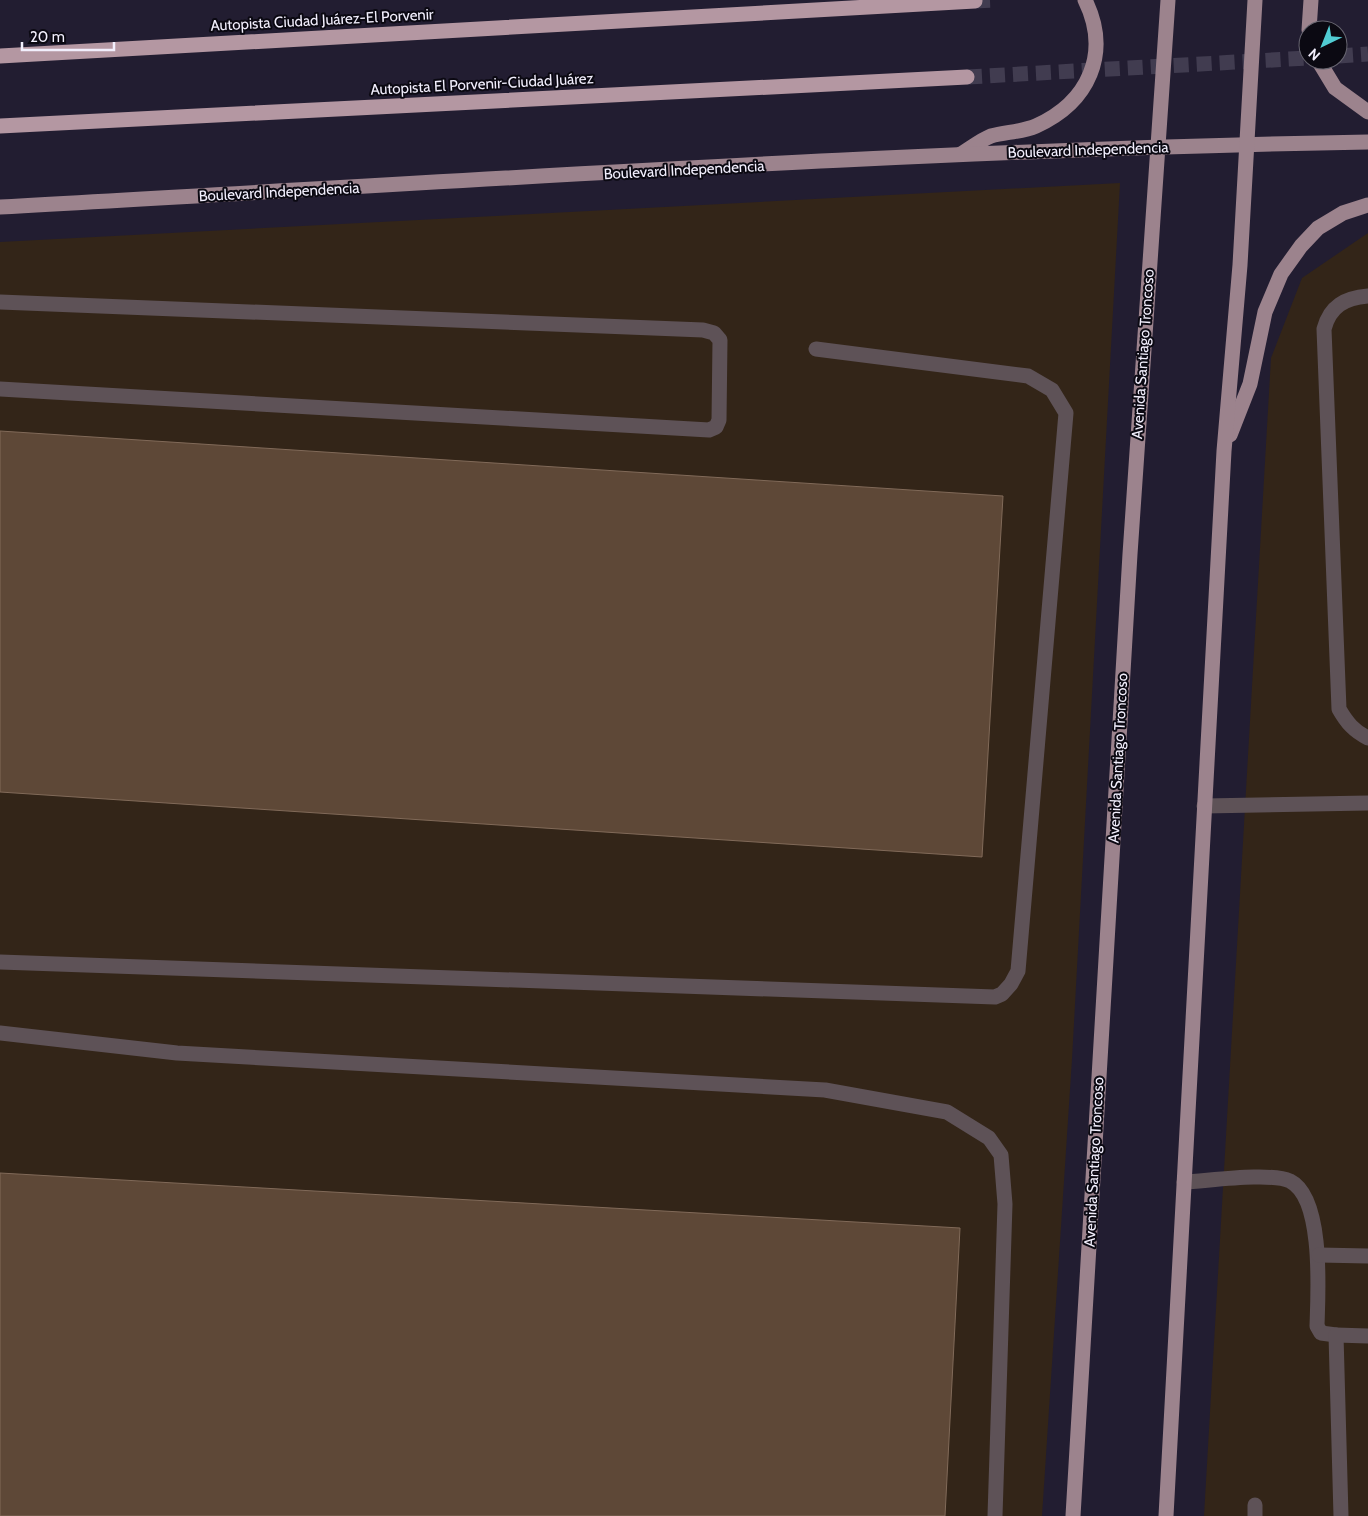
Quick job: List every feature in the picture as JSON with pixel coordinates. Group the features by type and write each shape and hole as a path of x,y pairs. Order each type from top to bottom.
{"highway":[{"name":"Autopista Ciudad Juárez-El Porvenir","path":"0,56 975,1"},
{"name":"Autopista El Porvenir-Ciudad Juárez","path":"0,126 967,77"}],"main road":[{"path":"960,155 990,137 1035,126 1060,112 1081,92 1093,73 1097,45 1093,17 1085,0"},
{"name":"Avenida Santiago Troncoso","path":"1073,1516 1128,574 1168,0"},
{"path":"1166,1516 1224,451 1248,144 1255,0"},
{"path":"1310,20 1311,0"},
{"path":"1324,70 1335,88 1368,112"},
{"name":"Boulevard Independencia","path":"0,207 960,155 1248,144 1368,142"},
{"path":"1224,451 1250,384 1265,312 1281,274 1301,246 1318,228 1344,213 1368,205"}],"lane":[{"path":"1368,296 1353,297 1338,305 1326,320 1324,329 1339,709 1346,721 1356,732 1368,738"},
{"path":"0,302 703,330 714,333 720,340 719,420 716,427 709,430 0,389"},
{"path":"0,962 995,997 1002,994 1018,971 1066,413 1052,390 1028,376 816,350"},
{"path":"1204,806 1368,803"},
{"path":"0,1033 177,1053 825,1090 947,1112 989,1138 1001,1155 1005,1204 994,1516"},
{"path":"1184,1182 1268,1177 1290,1182 1306,1195 1319,1255 1317,1326 1321,1333 1368,1336"},
{"path":"1319,1255 1368,1256"},
{"path":"1336,1335 1341,1516"}],"shaded area":[{"path":"1120,183 1072,1059 1042,1516 0,1516 0,242"},
{"path":"1368,233 1368,1516 1204,1516 1271,358 1302,278"}],"building":[{"path":"0,431 1003,496 982,857 0,792"},
{"path":"0,1173 960,1228 945,1516 0,1516"}],"tunnel":[{"path":"975,1 998,0"},
{"path":"1348,55 1368,54"},
{"path":"967,77 1298,59"}]}
